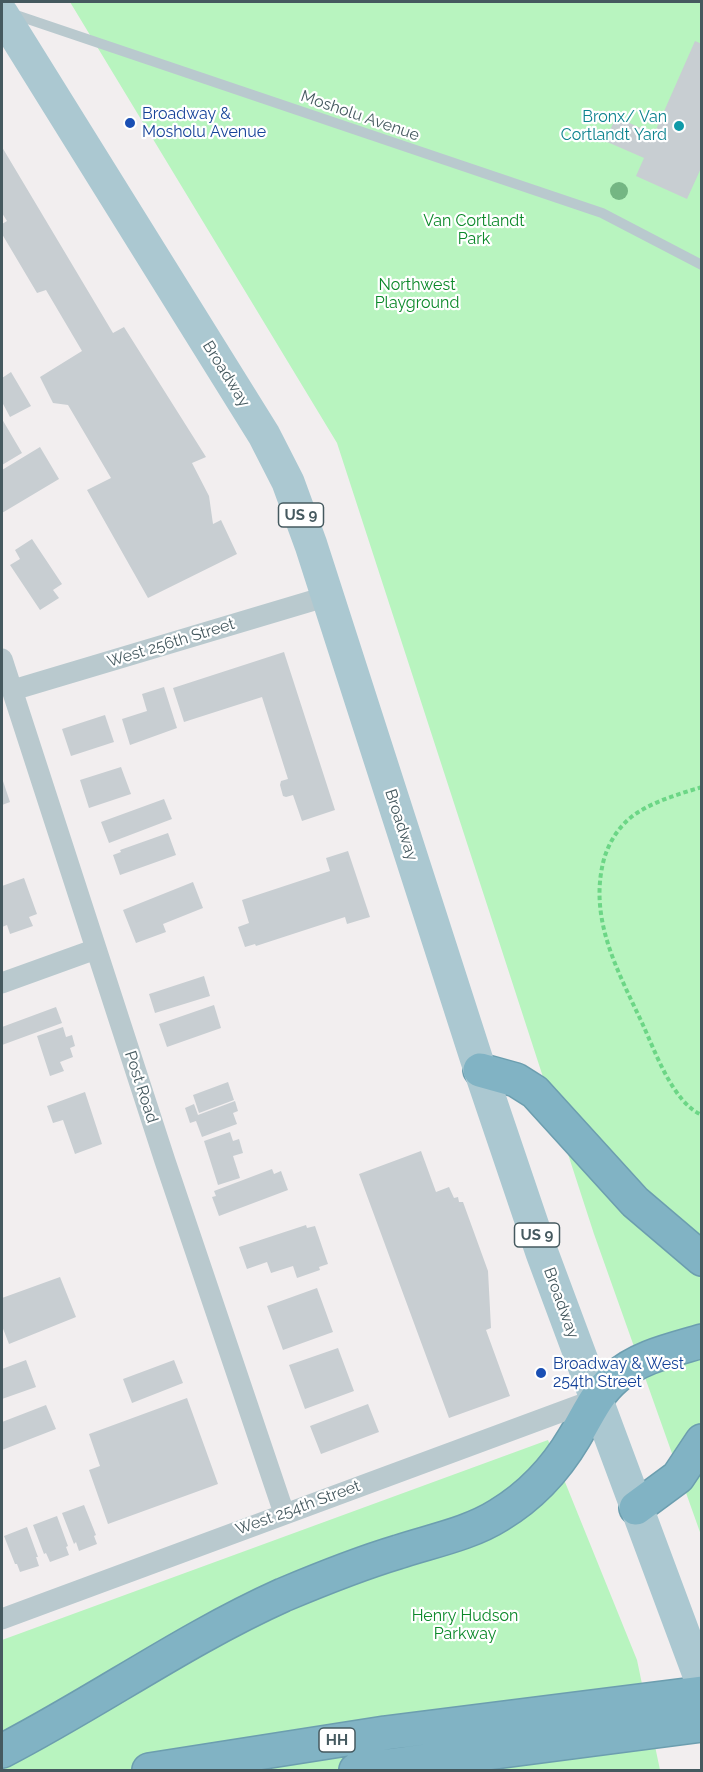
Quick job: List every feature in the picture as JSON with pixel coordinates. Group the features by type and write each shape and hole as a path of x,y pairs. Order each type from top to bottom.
{"highway":[{"path":"480,1070 516,1080 535,1092 635,1202 702,1259"},
{"path":"2,1751 68,1716 201,1637 271,1601 333,1574 493,1519 522,1499 546,1478 564,1453 596,1399 616,1376 636,1364 702,1341"},
{"path":"636,1508 678,1477 702,1441"},
{"name":"HH","path":"149,1770 385,1733 702,1693"},
{"name":"HH","path":"356,1770 702,1725"}],"main road":[{"name":"Broadway","path":"2,12 278,459 298,507 328,596 480,1070 542,1253 702,1683"}],"street":[{"name":"West 256th Street","path":"13,690 328,596"},
{"name":"Post Road","path":"2,659 284,1513"},
{"path":"2,983 96,949"},
{"name":"West 254th Street","path":"2,1619 596,1399"}],"lane":[{"name":"Mosholu Avenue","path":"2,12 602,213 702,265"}],"path":[{"path":"702,787 657,802 634,814 619,828 607,849 599,877 599,901 603,928 611,955 659,1061 685,1103 702,1115"}],"green space":[{"name":"Van Cortlandt Park","path":"70,2 701,2 701,1535 594,1234 337,443"},
{"name":"Henry Hudson Parkway","path":"548,1440 637,1660 660,1770 2,1770 2,1640"}],"building":[{"name":"Bronx/ Van Cortlandt Yard","path":"695,41 702,44 702,166 687,199 636,176 644,158 605,141 616,117 654,134"},
{"path":"2,147 113,333 124,327 206,457 192,463 209,496 213,524 221,520 237,554 148,598 87,490 111,478 68,405 53,403 40,377 82,351 46,290 37,293 2,234 2,224 7,221 2,213"},
{"path":"11,372 31,406 10,417 2,402 2,378"},
{"path":"2,419 22,453 2,465"},
{"path":"40,447 59,479 2,513 2,470"},
{"path":"32,539 62,584 53,590 59,598 40,610 10,565 20,559 15,550"},
{"path":"284,652 335,810 302,821 293,795 283,796 281,781 288,779 262,697 184,722 173,688"},
{"path":"164,687 177,728 130,745 122,719 147,711 142,694"},
{"path":"105,715 114,742 71,756 62,729"},
{"path":"121,767 131,794 89,808 80,780"},
{"path":"2,778 10,802 2,805"},
{"path":"164,799 172,819 109,843 101,822"},
{"path":"168,833 176,855 120,875 113,855 121,852 120,850"},
{"path":"348,851 370,917 347,924 345,917 256,946 255,944 245,947 238,927 249,923 242,900 330,871 326,858"},
{"path":"24,878 37,914 29,917 33,926 10,934 7,925 2,927 2,886"},
{"path":"193,882 203,908 163,924 166,932 136,943 123,910"},
{"path":"204,976 210,996 155,1013 149,994"},
{"path":"214,1005 221,1028 167,1047 159,1024"},
{"path":"56,1007 62,1023 2,1045 2,1027"},
{"path":"63,1027 66,1037 72,1035 75,1046 70,1048 73,1057 60,1062 64,1071 50,1076 37,1036"},
{"path":"228,1082 234,1100 199,1113 193,1095"},
{"path":"85,1092 102,1144 75,1154 63,1120 53,1123 47,1106"},
{"path":"235,1101 238,1111 233,1113 237,1124 202,1137 196,1121 190,1123 185,1108 194,1104 198,1115"},
{"path":"230,1132 233,1141 239,1139 243,1153 233,1156 240,1178 218,1185 204,1141"},
{"path":"421,1151 436,1192 449,1187 454,1198 458,1197 459,1202 463,1202 488,1271 491,1328 486,1330 510,1396 449,1418 359,1174"},
{"path":"272,1169 274,1174 281,1171 288,1190 219,1216 212,1197 216,1196 214,1191"},
{"path":"306,1225 307,1228 315,1226 328,1264 319,1267 320,1270 297,1278 293,1266 271,1273 267,1262 247,1269 239,1247"},
{"path":"60,1277 76,1317 9,1344 2,1326 2,1298"},
{"path":"317,1288 333,1332 283,1350 267,1306"},
{"path":"338,1348 354,1391 305,1409 289,1365"},
{"path":"26,1360 36,1387 2,1399 2,1369"},
{"path":"174,1360 183,1383 132,1403 123,1379"},
{"path":"187,1398 218,1484 108,1524 89,1470 100,1466 89,1434"},
{"path":"368,1404 379,1432 321,1454 310,1426"},
{"path":"46,1405 56,1429 2,1450 2,1422"},
{"path":"84,1505 96,1535 94,1536 97,1544 79,1551 62,1513"},
{"path":"57,1516 69,1555 50,1562 46,1553 44,1554 33,1525"},
{"path":"27,1527 39,1566 20,1572 4,1536"}],"place":[{"name":"Broadway & Mosholu Avenue","path":"130,123"},
{"name":"Bronx/ Van Cortlandt Yard","path":"679,126"},
{"name":"Broadway & West 254th Street","path":"541,1373"}],"park label":[{"name":"Northwest Playground","path":"417,294"}]}
